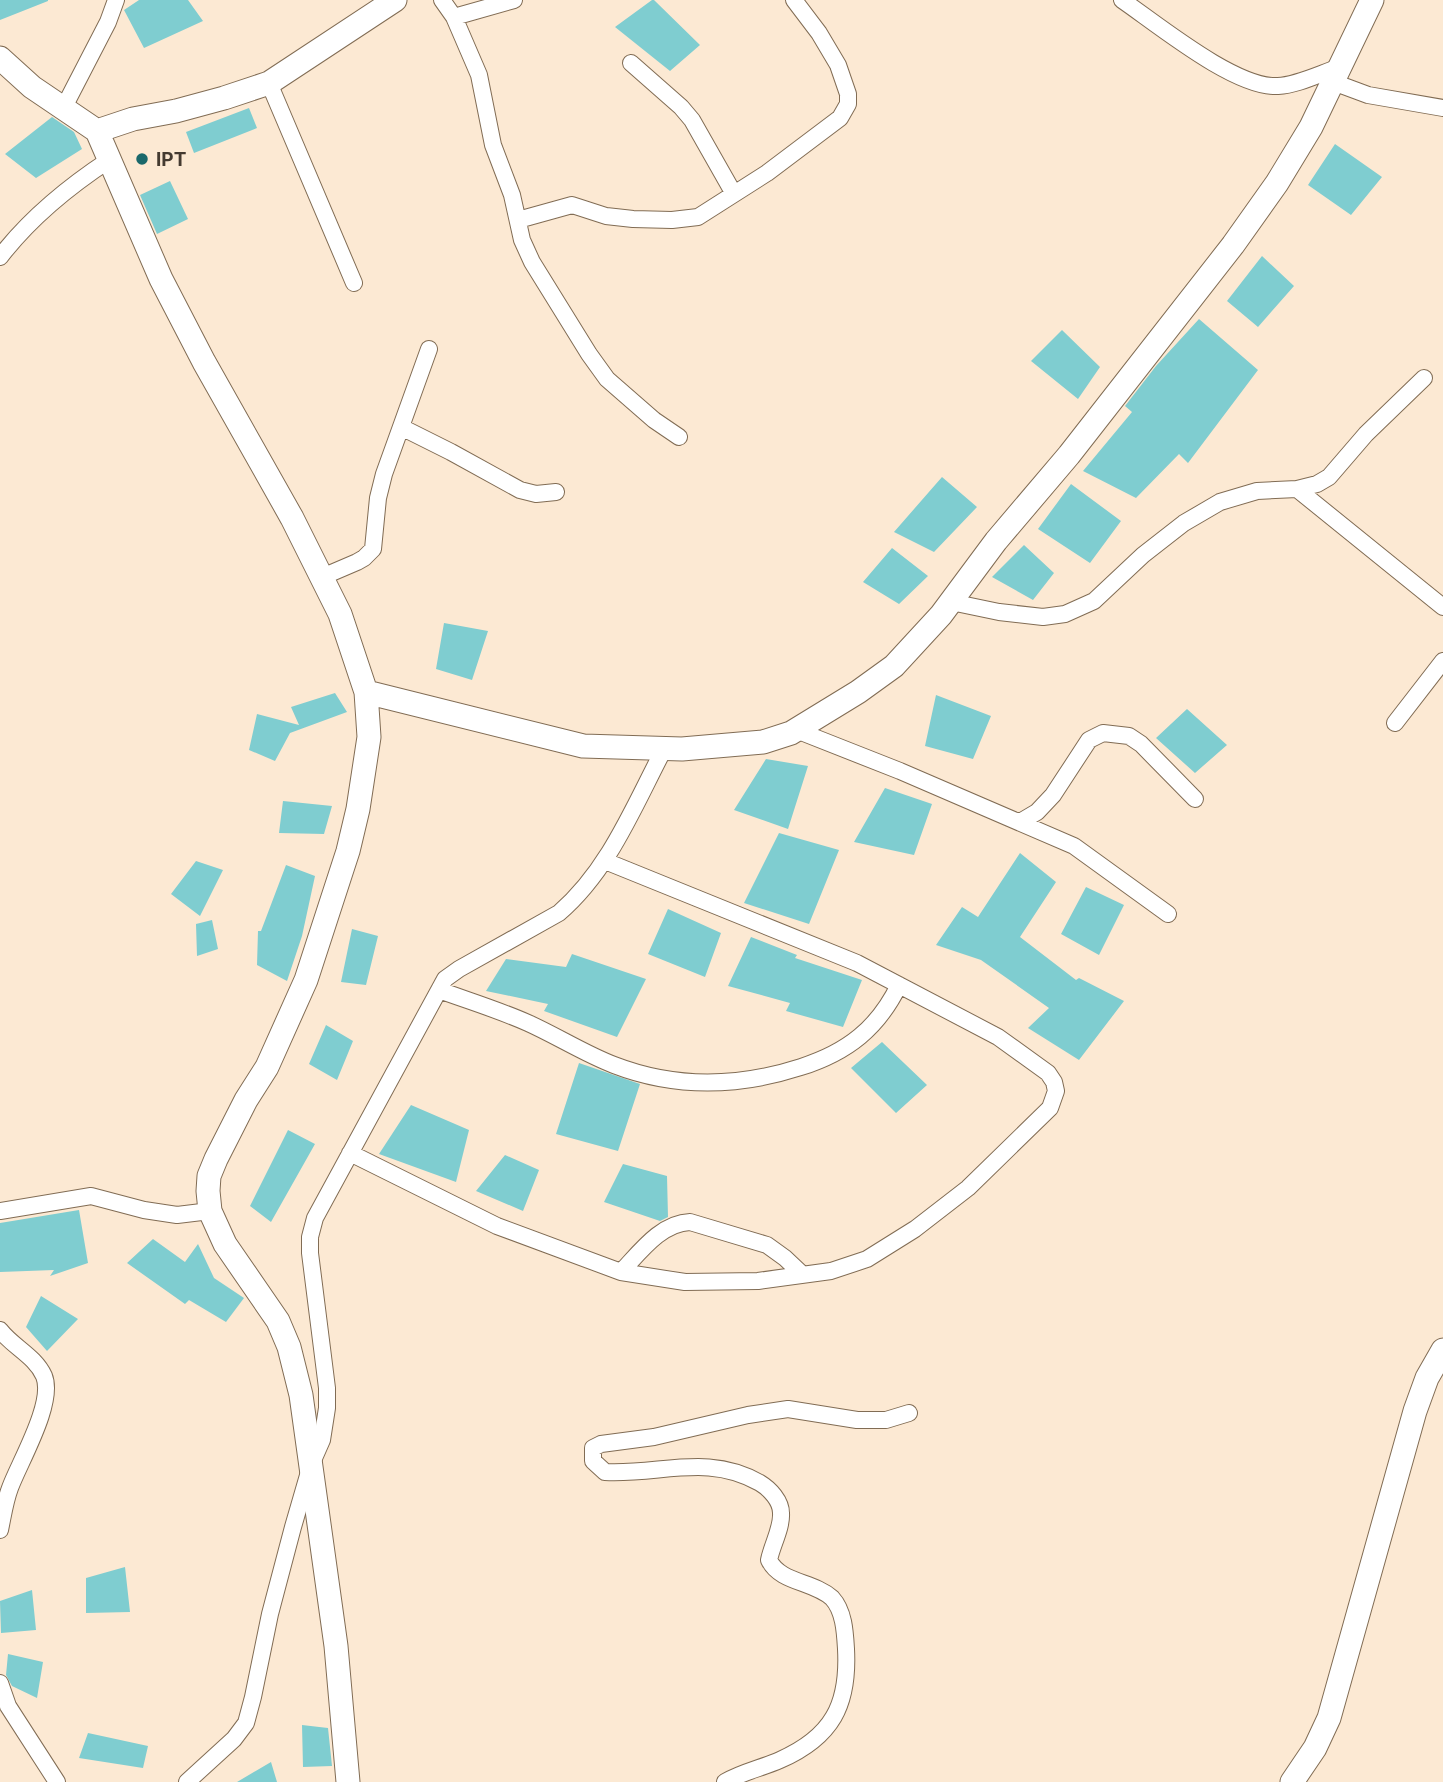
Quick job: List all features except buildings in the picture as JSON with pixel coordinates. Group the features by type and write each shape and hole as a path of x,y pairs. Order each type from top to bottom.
{"main road":[{"path":"366,692 583,746 664,749 711,748 763,742 796,730 858,692 894,666 951,602 996,541 1069,456 1233,246 1277,183 1311,127 1372,0"},
{"path":"97,131 133,119 224,98 269,83 391,1"},
{"path":"0,58 32,87 97,131 161,279 204,362 292,518 340,614 366,692 369,737 348,851 306,980 284,1032 225,1139 209,1176 210,1211 225,1244 278,1321 289,1347 301,1395 336,1646 348,1782"},
{"path":"1292,1782 1315,1748 1329,1718 1415,1411 1427,1378 1443,1350"}],"street":[{"path":"63,108 108,22 116,0"},
{"path":"442,0 454,17 479,75 488,127 516,207 522,240 532,262 607,379 627,398 679,437"},
{"path":"454,17 514,0"},
{"path":"518,220 572,205 618,218 651,220 698,217 840,118 848,104 844,82 831,51 794,0"},
{"path":"1122,0 1215,65 1264,85 1280,86 1336,74 1368,95 1443,108"},
{"path":"631,63 692,120 734,194"},
{"path":"269,83 354,283"},
{"path":"0,257 12,241 62,194 109,160"},
{"path":"322,577 358,562 373,549 378,498 429,349"},
{"path":"951,602 999,612 1043,617 1065,614 1094,601 1143,555 1184,523 1220,502 1257,491 1297,489 1317,484 1329,477 1366,434 1424,378"},
{"path":"401,427 520,490 536,494 556,492"},
{"path":"1297,489 1443,607"},
{"path":"1395,723 1443,661"},
{"path":"796,730 900,771 1074,846 1168,914"},
{"path":"1020,822 1037,812 1053,795 1085,745 1102,733 1129,736 1142,744 1195,799"},
{"path":"187,1782 234,1739 246,1723 270,1614 311,1465 322,1440 327,1388 310,1253 310,1237 316,1218 445,979 459,968 559,913 583,888 605,860 664,749"},
{"path":"350,1153 497,1226 621,1272 685,1282 758,1281 831,1270 867,1259 915,1229 968,1188 1054,1101 1054,1082 1048,1073 998,1037 857,963 605,860"},
{"path":"439,990 528,1023 614,1065 678,1081 735,1083 780,1075 816,1062 850,1044 865,1034 883,1015 899,985"},
{"path":"0,1211 91,1196 144,1210 177,1215 210,1211"},
{"path":"621,1272 669,1227 680,1222 690,1222 767,1245 786,1258 803,1275"},
{"path":"0,1330 8,1340 35,1361 46,1380 46,1391 27,1453 10,1489 0,1527"},
{"path":"725,1782 780,1760 812,1743 823,1734 834,1718 846,1676 846,1637 840,1611 825,1592 780,1574 772,1567 769,1560 782,1514 780,1505 766,1487 734,1470 716,1466 605,1472 593,1461 593,1448 601,1444 654,1437 748,1415 788,1409 857,1420 886,1420 909,1413"},
{"path":"0,1684 8,1706 57,1782"}],"place":[{"name":"IPT","path":"142,159"}]}
